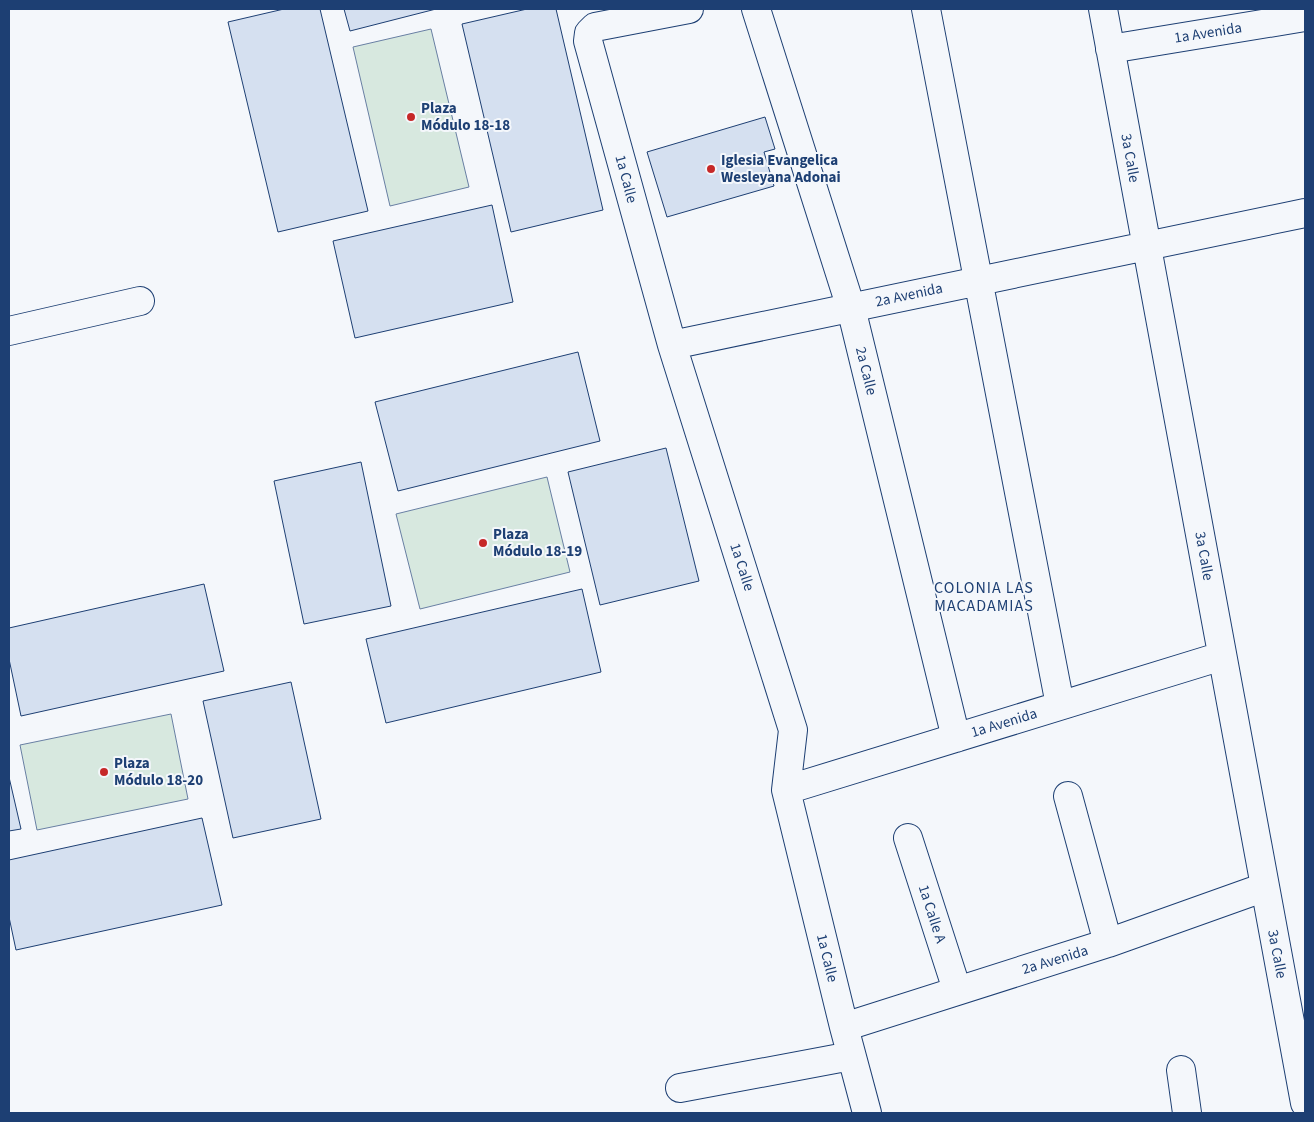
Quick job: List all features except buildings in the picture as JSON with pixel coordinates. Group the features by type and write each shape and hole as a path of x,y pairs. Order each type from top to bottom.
{"street":[{"name":"1a Calle","path":"690,9 595,27 589,33 588,40 672,345 794,730 786,790 851,1056 867,1113"},
{"name":"2a Calle","path":"756,9 851,308 956,738"},
{"path":"926,9 1060,706"},
{"name":"3a Calle","path":"1103,9 1305,1103"},
{"name":"1a Avenida","path":"1110,49 1305,17"},
{"path":"1147,246 1305,213"},
{"name":"2a Avenida","path":"672,345 1147,246"},
{"path":"9,331 140,301"},
{"name":"1a Avenida","path":"786,790 1222,656"},
{"path":"1068,796 1108,943"},
{"name":"1a Calle A","path":"908,838 957,990"},
{"name":"2a Avenida","path":"844,1027 1108,943 1265,887"},
{"path":"680,1088 851,1056"},
{"path":"1180,1070 1187,1113"}],"shaded area":[{"name":"Plaza Módulo 18-18","path":"431,29 469,187 390,206 353,47"},
{"name":"Plaza Módulo 18-19","path":"547,477 570,572 420,609 396,514"},
{"name":"Plaza Módulo 18-20","path":"171,714 188,799 37,830 20,745"}],"place":[{"name":"Plaza Módulo 18-18","path":"411,117"},
{"name":"Iglesia Evangelica Wesleyana Adonai","path":"711,169"},
{"name":"Plaza Módulo 18-19","path":"483,543"},
{"name":"Plaza Módulo 18-20","path":"104,772"}],"district":[{"name":"COLONIA LAS MACADAMIAS","path":"984,597"}]}
